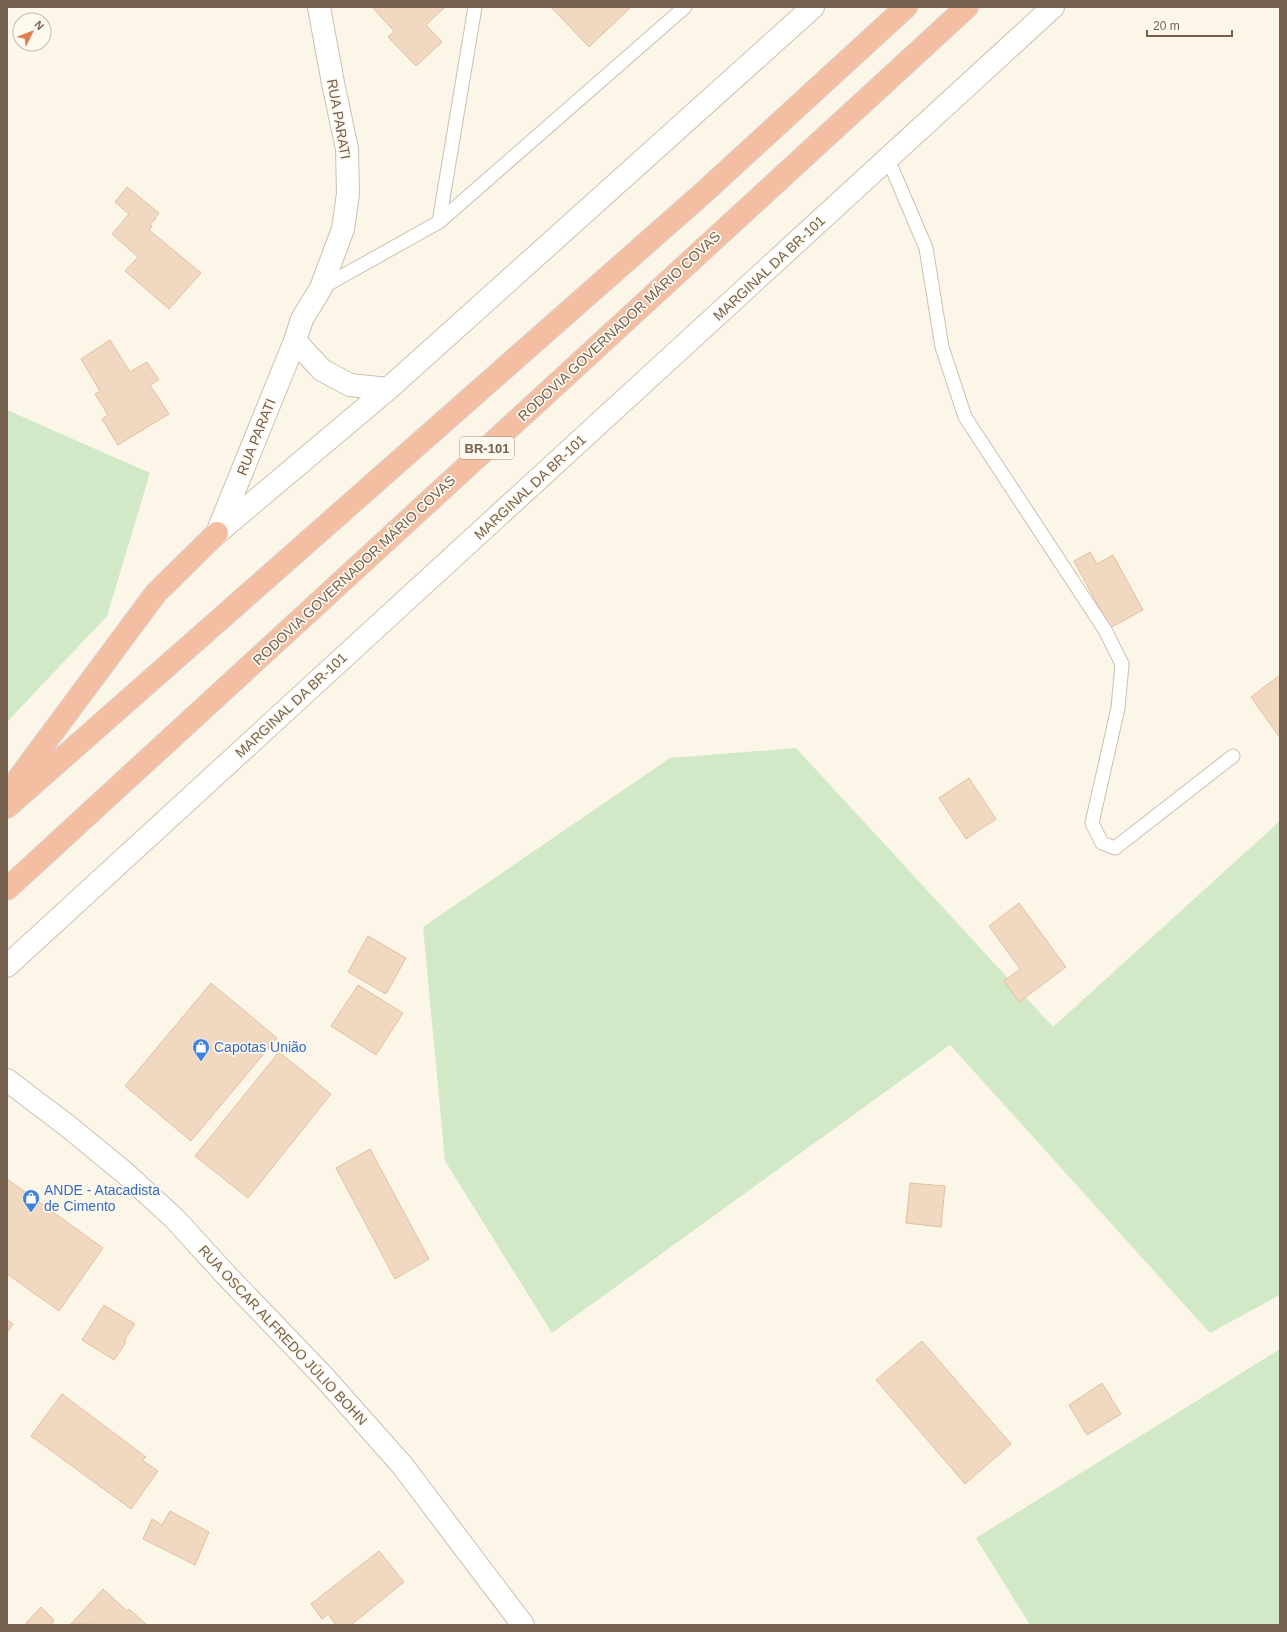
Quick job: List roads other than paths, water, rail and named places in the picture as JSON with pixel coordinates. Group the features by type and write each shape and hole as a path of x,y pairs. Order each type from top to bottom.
{"highway":[{"path":"7,808 702,194 906,7"},
{"name":"RODOVIA GOVERNADOR MÁRIO COVAS","path":"7,889 967,7"},
{"path":"7,794 156,593 217,533"}],"main road":[{"name":"RUA PARATI","path":"217,533 295,341 302,319 321,288 343,229 348,194 347,149 318,7"},
{"path":"217,533 388,389 813,7"},
{"name":"MARGINAL DA BR-101","path":"7,966 1053,7"},
{"path":"295,341 322,370 350,385 388,389"},
{"name":"RUA OSCAR ALFREDO JÚLIO BOHN","path":"7,1080 69,1127 125,1173 175,1219 226,1275 323,1376 402,1465 523,1625"}],"lane":[{"path":"439,222 474,7"},
{"path":"321,288 439,222 685,7"},
{"path":"888,159 926,248 942,347 965,417 1105,630 1122,664 1118,708 1092,823 1102,843 1115,848 1233,756"}],"place":[{"name":"Capotas União","path":"201,1062"},
{"name":"ANDE - Atacadista de Cimento","path":"31,1213"}]}
